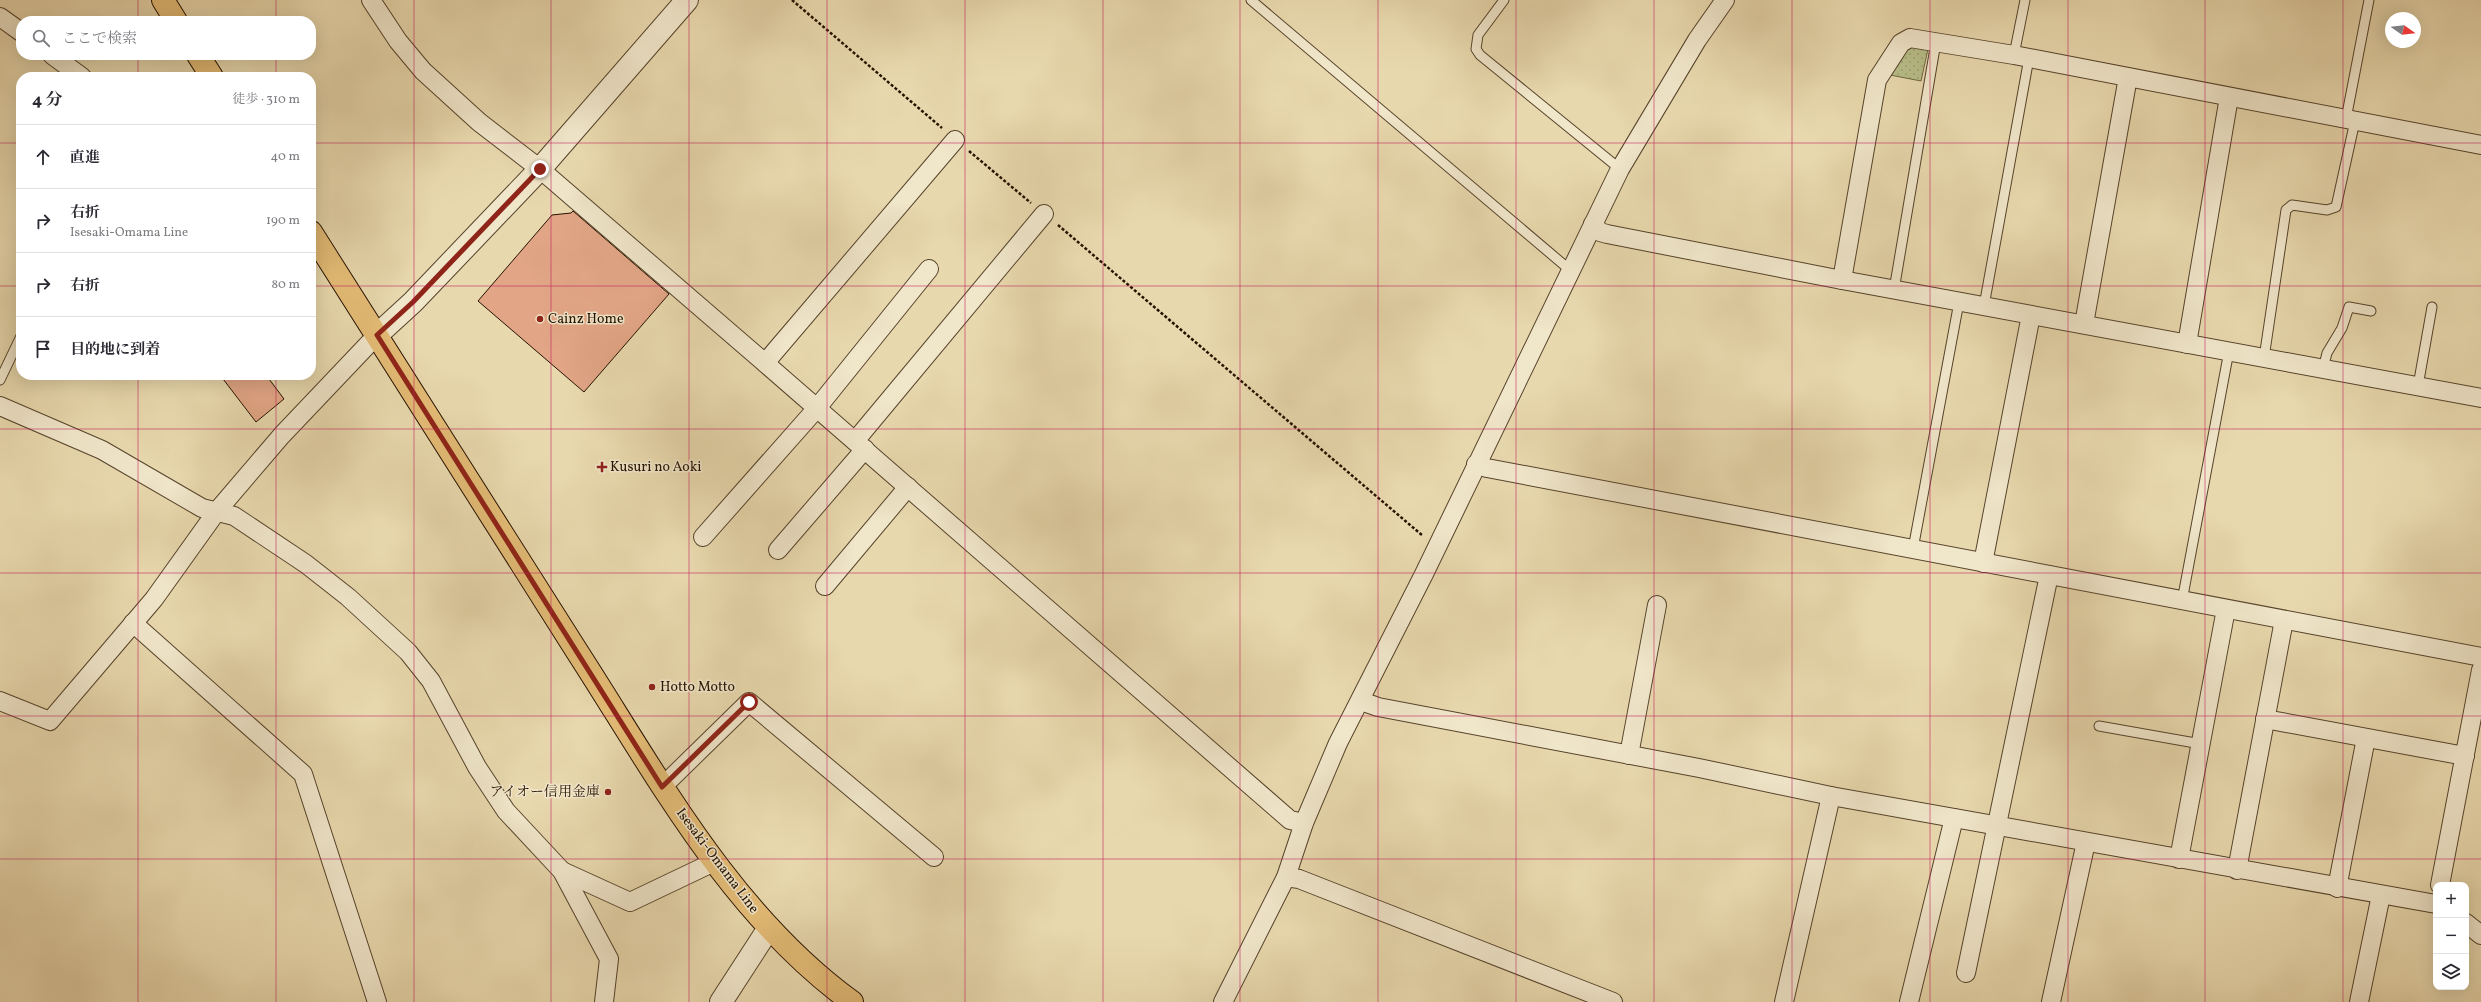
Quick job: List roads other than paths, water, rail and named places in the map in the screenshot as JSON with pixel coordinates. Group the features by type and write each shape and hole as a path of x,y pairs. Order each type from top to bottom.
{"main road":[{"path":"163,0 173,16"},
{"path":"201,60 209,72"},
{"name":"Isesaki-Omama Line","path":"316,240 693,834 714,862 769,928 829,986 852,1002"}],"street":[{"path":"371,0 398,41 423,71 479,122 540,169 765,362 1290,820 1304,823"},
{"path":"0,701 50,721 154,599 217,511 282,435 377,335 413,302 540,169 687,0"},
{"path":"1223,1002 1286,877 1304,823 1338,743 1361,700 1620,169 1697,40 1725,0"},
{"path":"0,17 16,28"},
{"path":"1842,280 1877,80 1900,43 1906,39 1936,42 2021,56 2128,78 2481,145"},
{"path":"59,60 75,72"},
{"path":"2084,324 2128,78"},
{"path":"2187,344 2228,97"},
{"path":"765,362 955,140"},
{"path":"778,550 1044,214"},
{"path":"1593,224 1600,232 1607,234 1894,290 2481,398"},
{"path":"703,537 818,408 929,269"},
{"path":"1983,563 2031,315"},
{"path":"0,406 102,450 202,508 234,516 306,564 348,597 408,652 431,681 477,767 506,811 562,871 609,959 604,1002"},
{"path":"1476,464 1487,468 2481,657"},
{"path":"825,586 908,487"},
{"path":"1966,973 2049,575"},
{"path":"1629,755 1657,605"},
{"path":"2179,859 2226,609"},
{"path":"2237,870 2284,620"},
{"path":"133,623 303,774 376,1002"},
{"path":"2441,882 2481,670"},
{"path":"1361,700 1386,708 1832,796 2337,888 2433,904"},
{"path":"662,787 749,702 934,857"},
{"path":"2265,719 2465,756"},
{"path":"2337,888 2366,738"},
{"path":"1784,1002 1832,796"},
{"path":"1909,1002 1954,818"},
{"path":"2051,1002 2086,842"},
{"path":"562,871 630,902 714,862"},
{"path":"1286,877 1299,879 1613,1002"},
{"path":"2359,1002 2381,895"},
{"path":"2469,925 2481,935"},
{"path":"721,1002 769,928"}],"lane":[{"path":"1251,0 1570,270"},
{"path":"1504,0 1478,35 1476,49 1492,65 1620,169"},
{"path":"1984,306 2021,56 2025,0"},
{"path":"2264,358 2286,210 2292,205 2327,210 2336,207 2369,0"},
{"path":"1894,290 1936,42"},
{"path":"1912,549 1959,302"},
{"path":"2323,369 2327,353 2342,328 2349,307 2371,311"},
{"path":"2418,386 2432,307"},
{"path":"0,380 16,346"},
{"path":"2182,601 2229,351"},
{"path":"2099,726 2201,744"}],"place":[{"name":"Cainz Home","path":"540,319"},
{"name":"Kusuri no Aoki","path":"602,467"},
{"name":"Hotto Motto","path":"652,687"},
{"name":"アイオー信用金庫","path":"608,792"}]}
